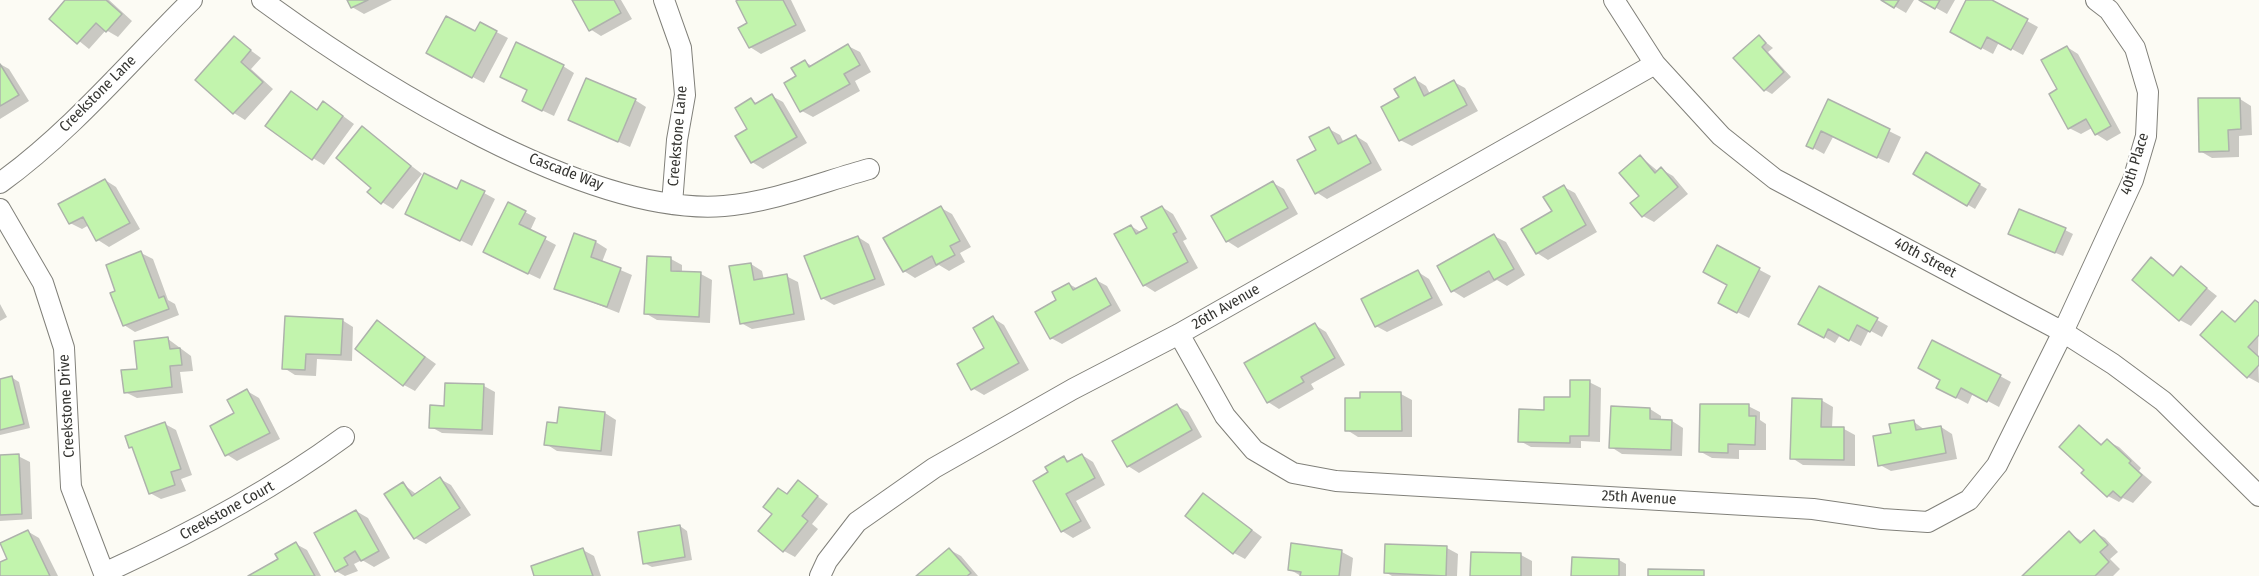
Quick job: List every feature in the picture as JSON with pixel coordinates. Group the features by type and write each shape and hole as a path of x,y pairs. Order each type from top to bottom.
{"street":[{"name":"Creekstone Lane","path":"0,183 31,160 81,113 192,0"},
{"name":"Cascade Way","path":"262,0 406,96 548,168 614,190 672,204 722,206 755,202 869,168"},
{"name":"Creekstone Lane","path":"664,0 681,48 685,95 677,140 672,204"},
{"name":"40th Street","path":"1614,0 1655,64 1721,136 1775,179 2063,332 2113,364 2163,401 2259,496"},
{"name":"40th Place","path":"2063,332 2133,180 2146,136 2148,92 2135,48 2109,10 2096,0"},
{"name":"26th Avenue","path":"820,576 827,561 857,522 895,492 1073,389 1179,334 1655,64"},
{"name":"Creekstone Drive","path":"0,208 43,283 64,348 71,487 105,575"},
{"name":"25th Avenue","path":"1179,334 1225,416 1254,450 1293,473 1336,481 1813,509 1882,519 1928,522 1969,500 1997,465 2063,332"},
{"name":"Creekstone Court","path":"105,575 268,489 344,437"}],"building":[{"path":"65,0 106,0 122,14 106,32 96,23 77,44 49,19"},
{"path":"347,0 368,0 351,8"},
{"path":"572,0 614,0 621,13 589,31"},
{"path":"783,0 796,25 749,48 738,28 747,23 736,1"},
{"path":"1881,0 1899,0 1894,8"},
{"path":"1919,0 1940,0 1935,9"},
{"path":"1966,0 1992,0 2028,19 2011,50 1987,37 1981,49 1950,32"},
{"path":"446,16 475,31 480,22 497,31 472,78 426,53"},
{"path":"1759,35 1766,43 1762,47 1784,72 1764,91 1733,58"},
{"path":"234,36 251,50 241,62 263,82 233,114 195,80"},
{"path":"516,42 564,65 542,111 522,101 527,90 500,77"},
{"path":"848,44 860,65 844,74 850,84 800,112 784,83 796,76 791,68 805,60 809,67"},
{"path":"2067,46 2111,126 2095,135 2086,119 2068,129 2049,94 2057,89 2041,60"},
{"path":"0,64 19,95 0,106"},
{"path":"1415,77 1424,96 1454,80 1467,105 1399,141 1381,107 1399,97 1394,89"},
{"path":"586,78 636,99 618,142 568,120"},
{"path":"291,91 317,110 323,101 343,116 312,160 265,126"},
{"path":"772,94 797,137 751,163 735,136 747,129 735,108 751,98 755,104"},
{"path":"2198,98 2240,98 2241,129 2228,130 2229,151 2199,152"},
{"path":"1828,99 1890,129 1877,158 1821,131 1813,149 1806,146"},
{"path":"362,126 411,166 381,204 367,192 371,188 336,158"},
{"path":"1329,127 1338,144 1356,135 1371,163 1315,194 1297,160 1316,150 1309,137"},
{"path":"1926,152 1980,184 1967,206 1913,174"},
{"path":"1640,155 1655,173 1661,167 1678,187 1642,217 1630,203 1639,196 1619,173"},
{"path":"424,173 457,189 461,180 485,191 460,241 405,214"},
{"path":"105,179 130,223 96,241 83,217 69,224 58,204"},
{"path":"1273,181 1288,208 1226,242 1211,216"},
{"path":"1564,185 1586,225 1536,254 1521,229 1552,211 1543,197"},
{"path":"508,202 526,211 519,224 546,237 528,274 483,252"},
{"path":"941,206 960,241 950,246 955,255 936,265 932,256 903,272 883,238"},
{"path":"1162,206 1177,232 1173,234 1188,262 1143,286 1114,234 1131,225 1136,234 1147,228 1141,217"},
{"path":"2019,209 2066,228 2055,253 2008,234"},
{"path":"574,233 596,241 591,257 621,268 607,307 554,289"},
{"path":"1494,234 1514,269 1494,280 1489,271 1451,292 1437,266"},
{"path":"858,236 875,279 821,299 804,256"},
{"path":"1717,245 1760,268 1737,313 1718,303 1727,285 1703,272"},
{"path":"141,251 159,298 164,296 169,309 123,326 110,293 115,291 106,265"},
{"path":"647,256 671,257 671,271 701,272 699,317 644,314"},
{"path":"2151,257 2173,276 2181,266 2207,288 2179,321 2132,280"},
{"path":"751,263 754,280 787,274 794,314 740,324 729,266"},
{"path":"1418,270 1432,298 1375,327 1361,299"},
{"path":"1096,278 1111,305 1050,339 1035,312 1056,300 1052,292 1069,283 1073,290"},
{"path":"1819,286 1878,318 1870,332 1857,325 1849,341 1828,329 1824,338 1798,324"},
{"path":"2255,300 2259,303 2259,335 2248,347 2259,357 2259,365 2247,378 2200,335 2222,311 2235,322"},
{"path":"285,316 343,319 341,355 306,354 305,370 282,369"},
{"path":"993,316 1019,363 971,390 957,364 984,348 973,328"},
{"path":"377,320 425,357 403,386 355,349"},
{"path":"1315,323 1335,358 1301,377 1304,382 1267,403 1244,363"},
{"path":"168,337 170,349 180,348 182,365 170,366 172,387 124,393 121,370 137,369 134,341"},
{"path":"1932,340 2001,375 1987,402 1961,388 1956,398 1936,388 1940,380 1918,368"},
{"path":"12,376 24,424 0,430 0,379"},
{"path":"1570,380 1590,380 1589,436 1570,436 1570,443 1518,442 1519,409 1544,410 1544,397 1570,397"},
{"path":"445,383 484,384 482,430 429,428 430,405 444,406"},
{"path":"247,389 270,433 225,456 210,426 234,413 227,400"},
{"path":"1360,392 1401,392 1402,431 1345,431 1345,398 1360,398"},
{"path":"1792,398 1822,399 1821,427 1844,427 1844,460 1790,459"},
{"path":"1177,404 1192,430 1127,467 1112,441"},
{"path":"1700,404 1749,404 1749,416 1756,416 1755,445 1728,444 1728,453 1699,452"},
{"path":"1611,406 1650,408 1650,419 1672,420 1671,450 1609,448"},
{"path":"559,407 605,412 601,451 544,445 547,422 557,423"},
{"path":"1914,420 1916,430 1941,426 1946,453 1878,466 1873,436 1891,433 1889,424"},
{"path":"165,422 181,469 171,472 175,485 149,494 132,447 129,448 125,436"},
{"path":"2079,425 2101,445 2107,439 2131,461 2129,463 2142,475 2121,498 2113,491 2107,497 2081,473 2084,470 2059,447"},
{"path":"19,454 22,514 0,515 0,455"},
{"path":"1082,454 1095,478 1066,494 1081,521 1061,532 1033,481 1048,472 1045,467 1064,456 1067,462"},
{"path":"440,477 460,508 414,539 384,494 403,482 412,496"},
{"path":"798,480 818,496 802,516 808,521 783,552 758,531 772,514 763,507 778,488 787,494"},
{"path":"1203,493 1252,530 1233,554 1185,516"},
{"path":"356,510 379,551 361,561 355,551 344,558 348,565 335,572 314,533"},
{"path":"680,525 685,557 643,564 638,532"},
{"path":"28,530 50,576 0,576 0,562 7,559 0,543"},
{"path":"2094,530 2108,545 2100,552 2109,562 2095,576 2022,576 2069,531 2080,543"},
{"path":"296,542 315,576 248,576 278,559 275,554"},
{"path":"1291,543 1342,550 1339,576 1300,576 1301,572 1288,570"},
{"path":"1385,544 1447,546 1446,576 1384,573"},
{"path":"583,548 593,576 534,576 531,566"},
{"path":"949,548 971,573 967,576 916,576"},
{"path":"1471,552 1521,553 1521,576 1470,576"},
{"path":"1572,557 1619,559 1619,576 1571,576"},
{"path":"1648,569 1704,570 1704,576 1648,576"}]}
